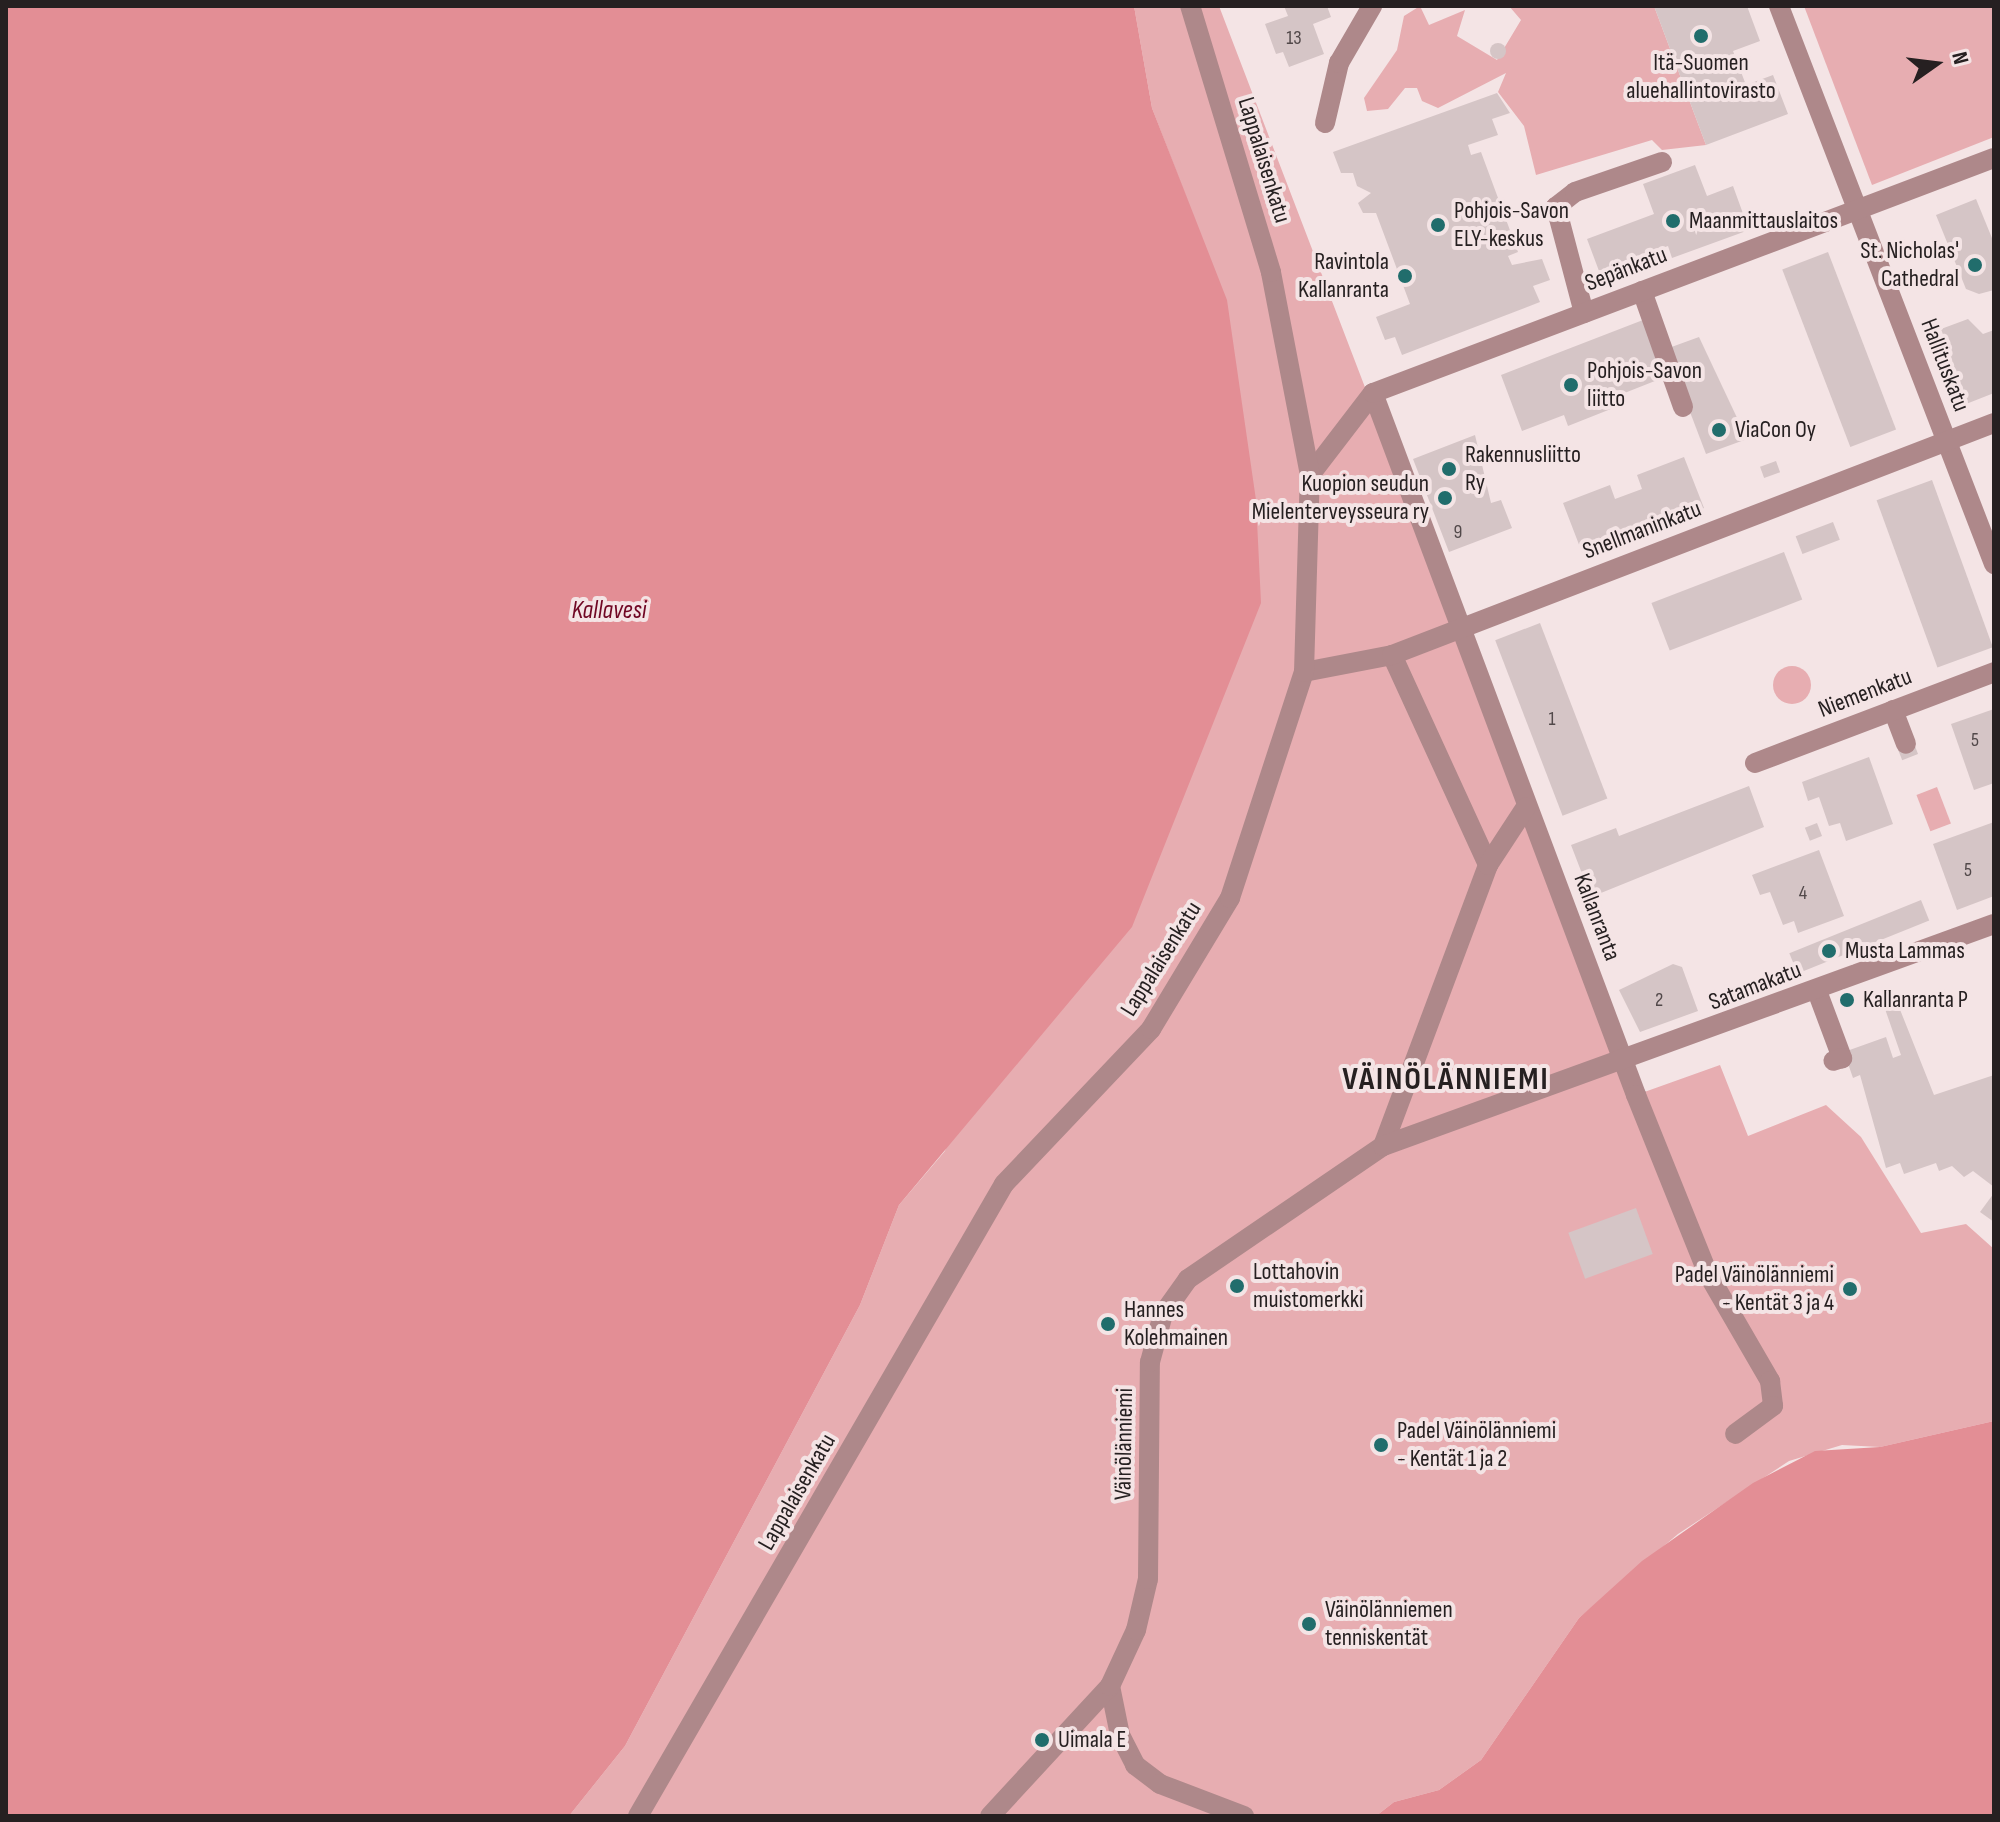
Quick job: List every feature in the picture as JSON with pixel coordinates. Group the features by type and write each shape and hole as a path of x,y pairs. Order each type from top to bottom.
{"street":[{"name":"Lappalaisenkatu","path":"638,1816 1004,1184 1151,1029 1230,898 1304,672 1310,475 1271,272 1190,6"},
{"path":"1325,123 1339,63 1372,6"},
{"name":"Hallituskatu","path":"1779,6 1994,564"},
{"name":"Sepänkatu","path":"1373,393 1994,158"},
{"path":"1584,313 1556,207 1575,192 1662,162"},
{"path":"1642,291 1683,407"},
{"path":"1310,475 1373,393"},
{"name":"Kallanranta","path":"1373,393 1623,1064 1708,1274 1770,1381 1773,1406 1735,1434"},
{"name":"Snellmaninkatu","path":"1304,672 1392,655 1994,423"},
{"path":"1392,655 1488,865"},
{"name":"Niemenkatu","path":"1755,763 1994,672"},
{"path":"1893,710 1906,744"},
{"path":"1383,1146 1488,865 1526,807"},
{"name":"Satamakatu","path":"1623,1064 1994,924"},
{"path":"1817,991 1842,1058 1833,1061"},
{"name":"Väinölänniemi","path":"990,1816 1110,1686 1148,1579 1150,1362 1163,1314 1199,1270 1383,1146 1623,1064"},
{"path":"1110,1686 1120,1735 1135,1765 1160,1784 1244,1816"}],"shaded area":[{"path":"1134,6 1219,6 1636,1095 1720,1065 1748,1136 1826,1105 1861,1137 1921,1233 1966,1224 1994,1249 1994,1421 1880,1447 1842,1445 1789,1461 1678,1534 1579,1618 1481,1760 1439,1790 1394,1802 1376,1816 569,1816 625,1746 860,1305 899,1205 945,1151 1201,236 1152,108"},
{"path":"1420,6 1429,25 1465,10 1457,36 1497,60 1521,20 1509,6 1654,6 1706,145 1662,150 1652,140 1536,175 1524,126 1498,92 1506,73 1438,108 1422,101 1417,88 1405,88 1388,109 1367,111 1364,98 1397,50 1404,16"},
{"path":"1804,6 1994,6 1994,137 1872,185"},
{"path":"1792,666 1806,671 1811,685 1806,699 1792,704 1778,699 1773,685 1778,671"},
{"path":"1937,787 1951,823 1930,831 1916,795"}],"water":[{"name":"Kallavesi","path":"6,6 1134,6 1152,108 1227,300 1256,500 1261,603 1132,927 899,1205 860,1305 625,1746 569,1816 6,1816"},
{"path":"1994,1421 1994,1816 1376,1816 1394,1802 1439,1790 1481,1760 1579,1618 1642,1561 1753,1483 1815,1451 1880,1447"}],"building":[{"path":"1284,6 1327,6 1331,17 1313,24 1324,54 1289,67 1283,52 1276,54 1265,24 1288,16"},
{"path":"1654,6 1747,6 1760,41 1733,51 1746,85 1773,75 1788,114 1706,145"},
{"path":"1498,43 1504,45 1504,57 1498,59 1492,57 1490,51 1492,45"},
{"path":"1497,93 1510,113 1492,119 1498,135 1468,145 1471,155 1481,152 1518,252 1508,256 1512,265 1542,259 1550,280 1533,286 1540,302 1402,355 1395,337 1385,340 1376,317 1410,304 1376,213 1363,213 1358,203 1371,193 1357,186 1353,173 1341,173 1333,152"},
{"path":"1695,165 1707,196 1733,186 1749,230 1672,258 1668,246 1599,271 1587,239 1654,214 1643,184"},
{"name":"St. Nicholas' Cathedral","path":"1976,199 1994,243 1994,290 1979,294 1966,289 1936,215"},
{"path":"1828,252 1896,429 1850,447 1782,270"},
{"path":"1968,319 1983,334 1994,330 1994,393 1961,406 1937,343 1945,340 1941,329"},
{"path":"1643,320 1665,377 1622,394 1626,403 1568,426 1564,415 1522,431 1501,375"},
{"path":"1699,337 1747,439 1706,454 1666,349"},
{"path":"1475,435 1491,503 1501,500 1512,528 1449,552 1413,459"},
{"path":"1684,457 1704,508 1583,555 1563,503 1610,485 1615,499 1642,489 1637,475"},
{"path":"1776,461 1780,472 1764,478 1760,467"},
{"path":"1932,480 1993,647 1937,667 1877,500"},
{"path":"1833,522 1840,540 1802,554 1796,536"},
{"path":"1784,552 1802,600 1670,651 1651,603"},
{"path":"1540,623 1607,799 1563,816 1495,640"},
{"path":"1994,709 1994,783 1974,790 1951,724"},
{"path":"1913,741 1918,754 1902,760 1897,747"},
{"path":"1869,757 1893,824 1846,841 1840,823 1829,826 1819,797 1808,801 1802,782"},
{"path":"1749,786 1764,827 1591,897 1571,845 1616,828 1619,836"},
{"path":"1994,822 1994,896 1957,910 1933,844"},
{"path":"1817,823 1822,836 1810,841 1805,828"},
{"path":"1819,850 1844,916 1798,933 1794,921 1783,925 1770,892 1760,895 1752,875"},
{"path":"1921,900 1929,920 1798,974 1789,953"},
{"path":"1673,964 1682,967 1698,1011 1640,1032 1619,990"},
{"path":"1897,1002 1934,1095 1994,1075 1994,1187 1973,1171 1964,1177 1952,1166 1939,1171 1936,1163 1904,1174 1900,1163 1886,1168 1860,1075 1853,1078 1844,1052 1886,1037 1893,1058 1901,1055 1884,1006"},
{"path":"1994,1193 1994,1222 1980,1212"},
{"path":"1636,1208 1653,1254 1585,1279 1568,1233"}],"place":[{"name":"Itä-Suomen aluehallintovirasto","path":"1701,36"},
{"name":"Maanmittauslaitos","path":"1673,221"},
{"name":"Pohjois-Savon ELY-keskus","path":"1438,225"},
{"name":"St. Nicholas' Cathedral","path":"1975,265"},
{"name":"Ravintola Kallanranta","path":"1405,276"},
{"name":"Pohjois-Savon liitto","path":"1571,385"},
{"name":"ViaCon Oy","path":"1719,430"},
{"name":"Rakennusliitto Ry","path":"1449,469"},
{"name":"Kuopion seudun Mielenterveysseura ry","path":"1445,498"},
{"name":"Musta Lammas","path":"1829,951"},
{"name":"Kallanranta P","path":"1847,1000"},
{"name":"Lottahovin muistomerkki","path":"1237,1286"},
{"name":"Padel Väinölänniemi - Kentät 3 ja 4","path":"1850,1289"},
{"name":"Hannes Kolehmainen","path":"1108,1324"},
{"name":"Padel Väinölänniemi - Kentät 1 ja 2","path":"1381,1445"},
{"name":"Väinölänniemen tenniskentät","path":"1309,1624"},
{"name":"Uimala E","path":"1042,1740"}],"district":[{"name":"VÄINÖLÄNNIEMI","path":"1446,1080"}]}
